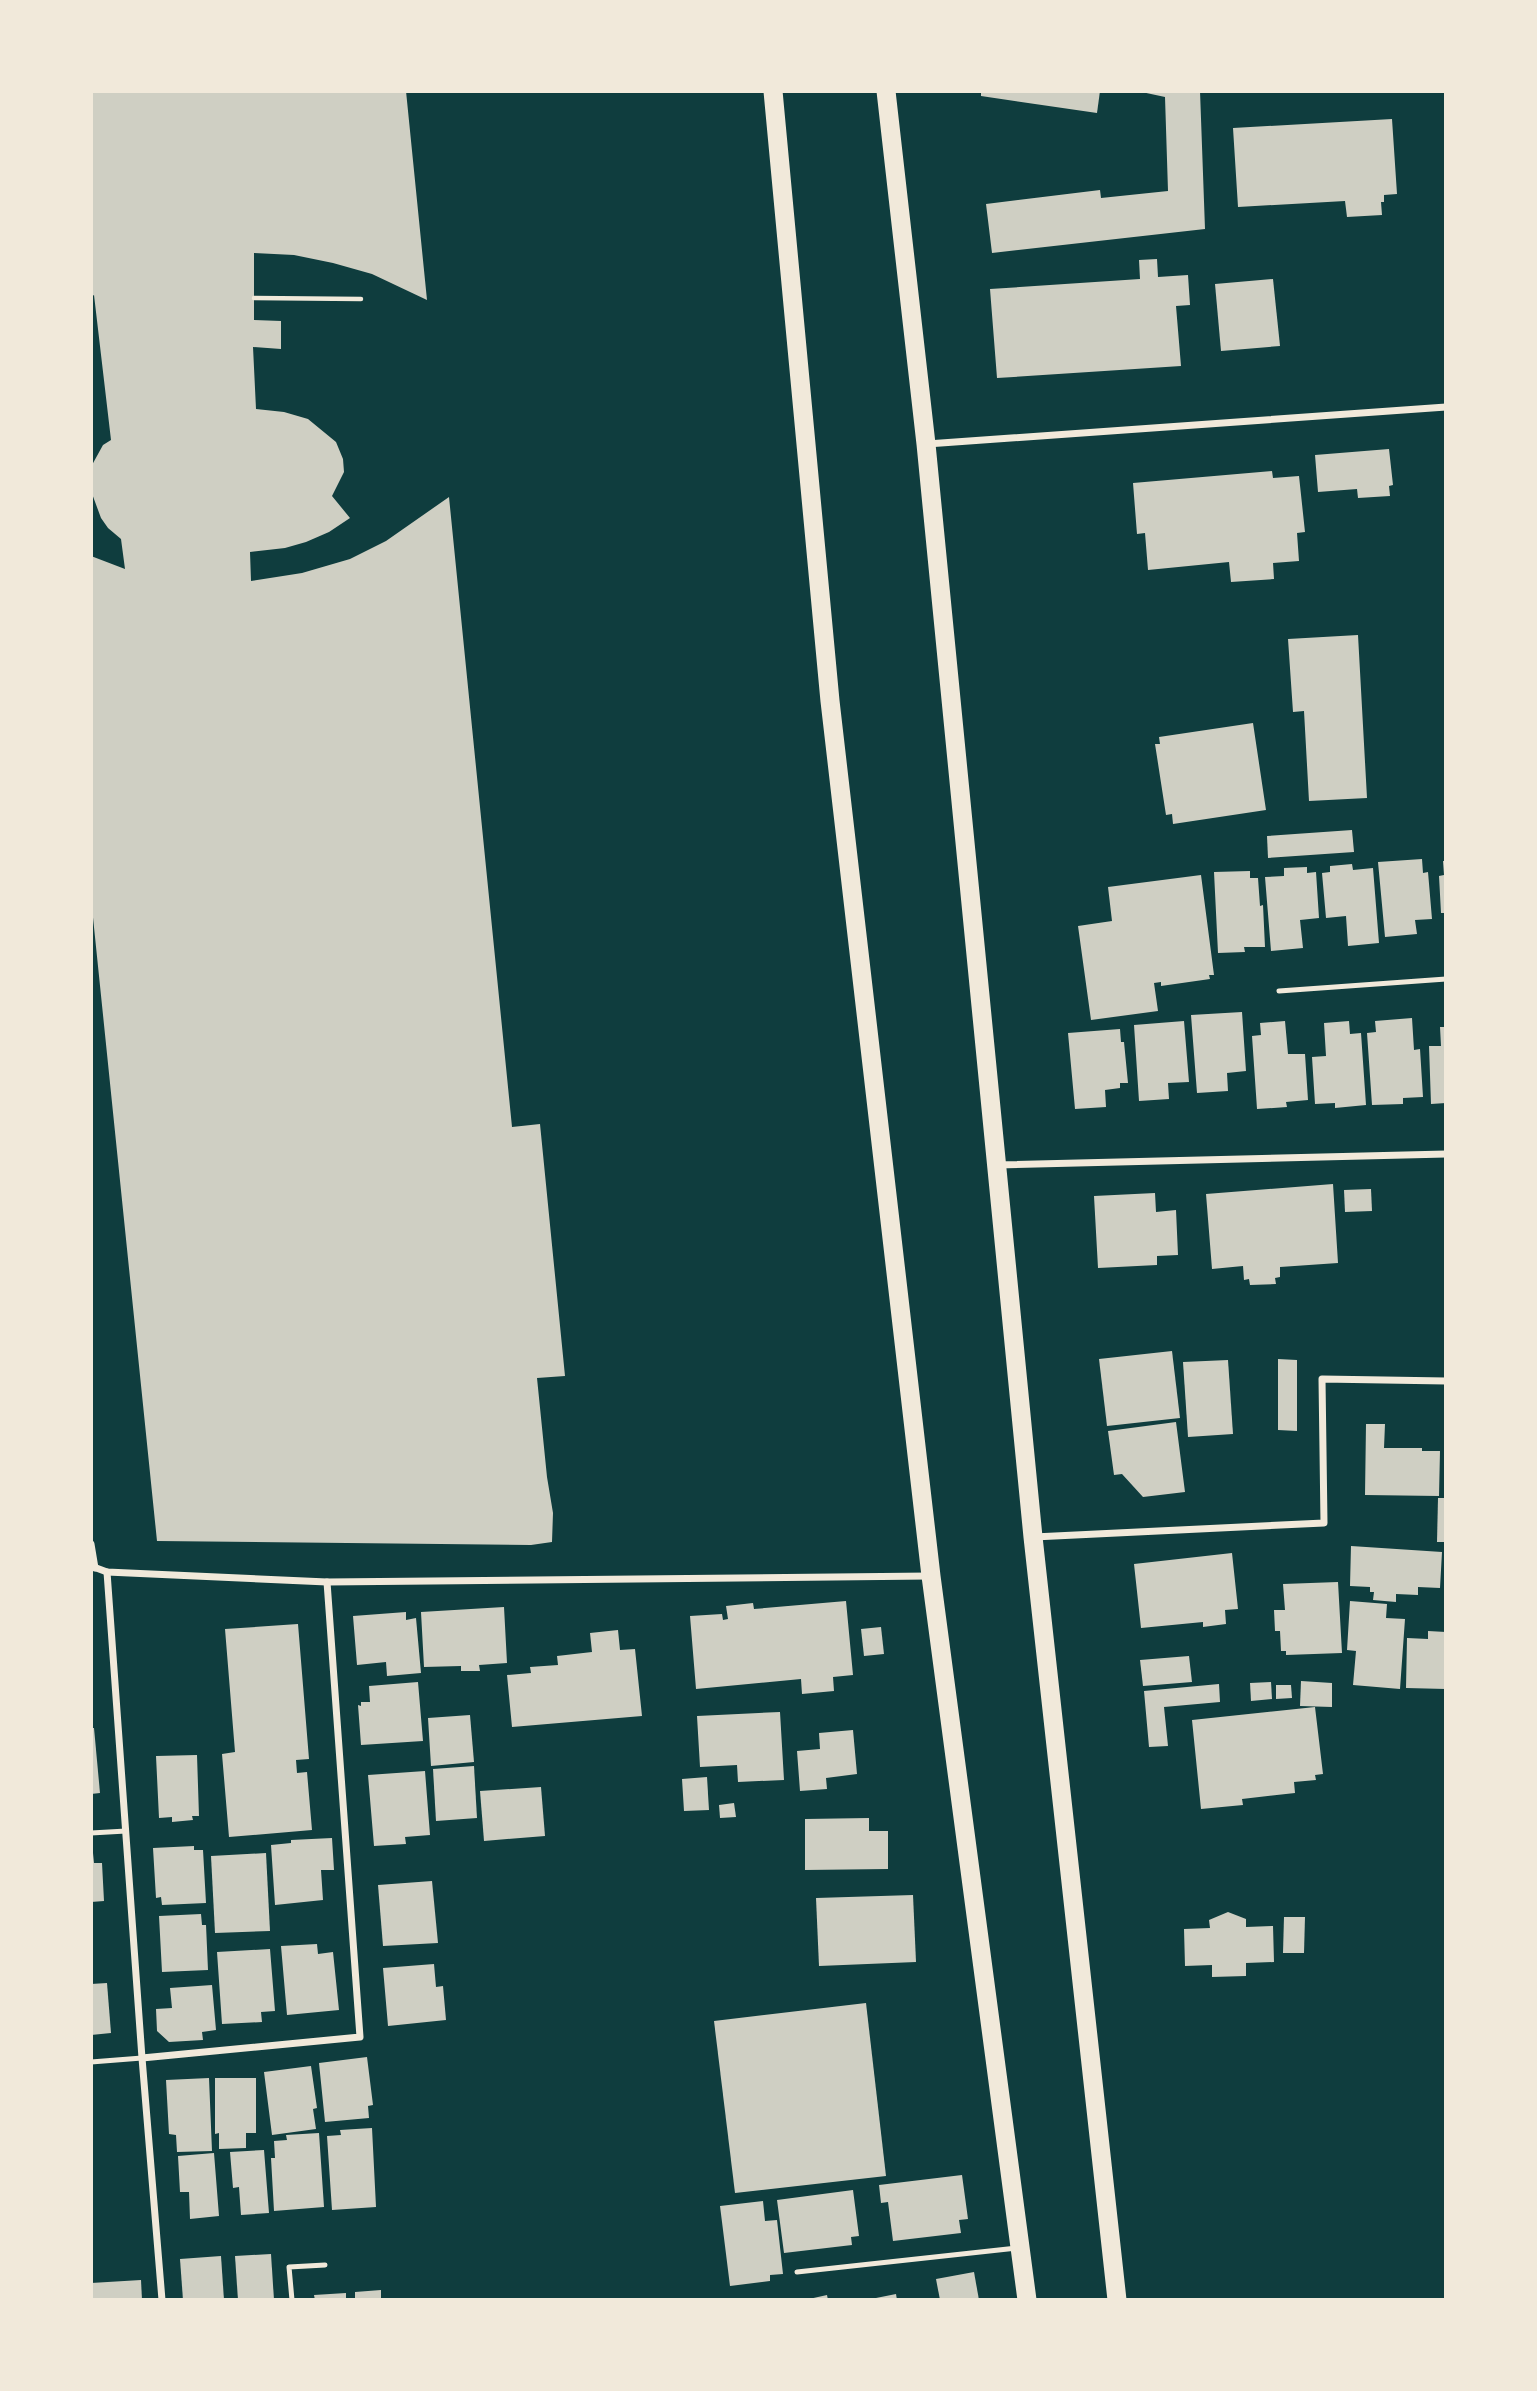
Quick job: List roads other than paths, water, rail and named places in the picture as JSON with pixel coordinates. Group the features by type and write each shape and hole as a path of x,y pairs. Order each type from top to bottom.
{"highway":[{"path":"773,91 830,701 931,1576 1027,2300"},
{"path":"886,91 926,444 1033,1537 1117,2300"}],"street":[{"path":"926,444 1446,407"},
{"path":"996,1165 1446,1154"},
{"path":"1033,1537 1324,1523 1322,1379 1446,1381"},
{"path":"91,1544 93,1567 107,1572 327,1582 931,1576"},
{"path":"107,1572 162,2300"},
{"path":"142,2058 360,2037 327,1582"}],"lane":[{"path":"1279,991 1446,979"},
{"path":"91,1833 126,1832"},
{"path":"91,2062 142,2058"},
{"path":"797,2272 1020,2248"},
{"path":"292,2300 289,2267 325,2265"}]}
